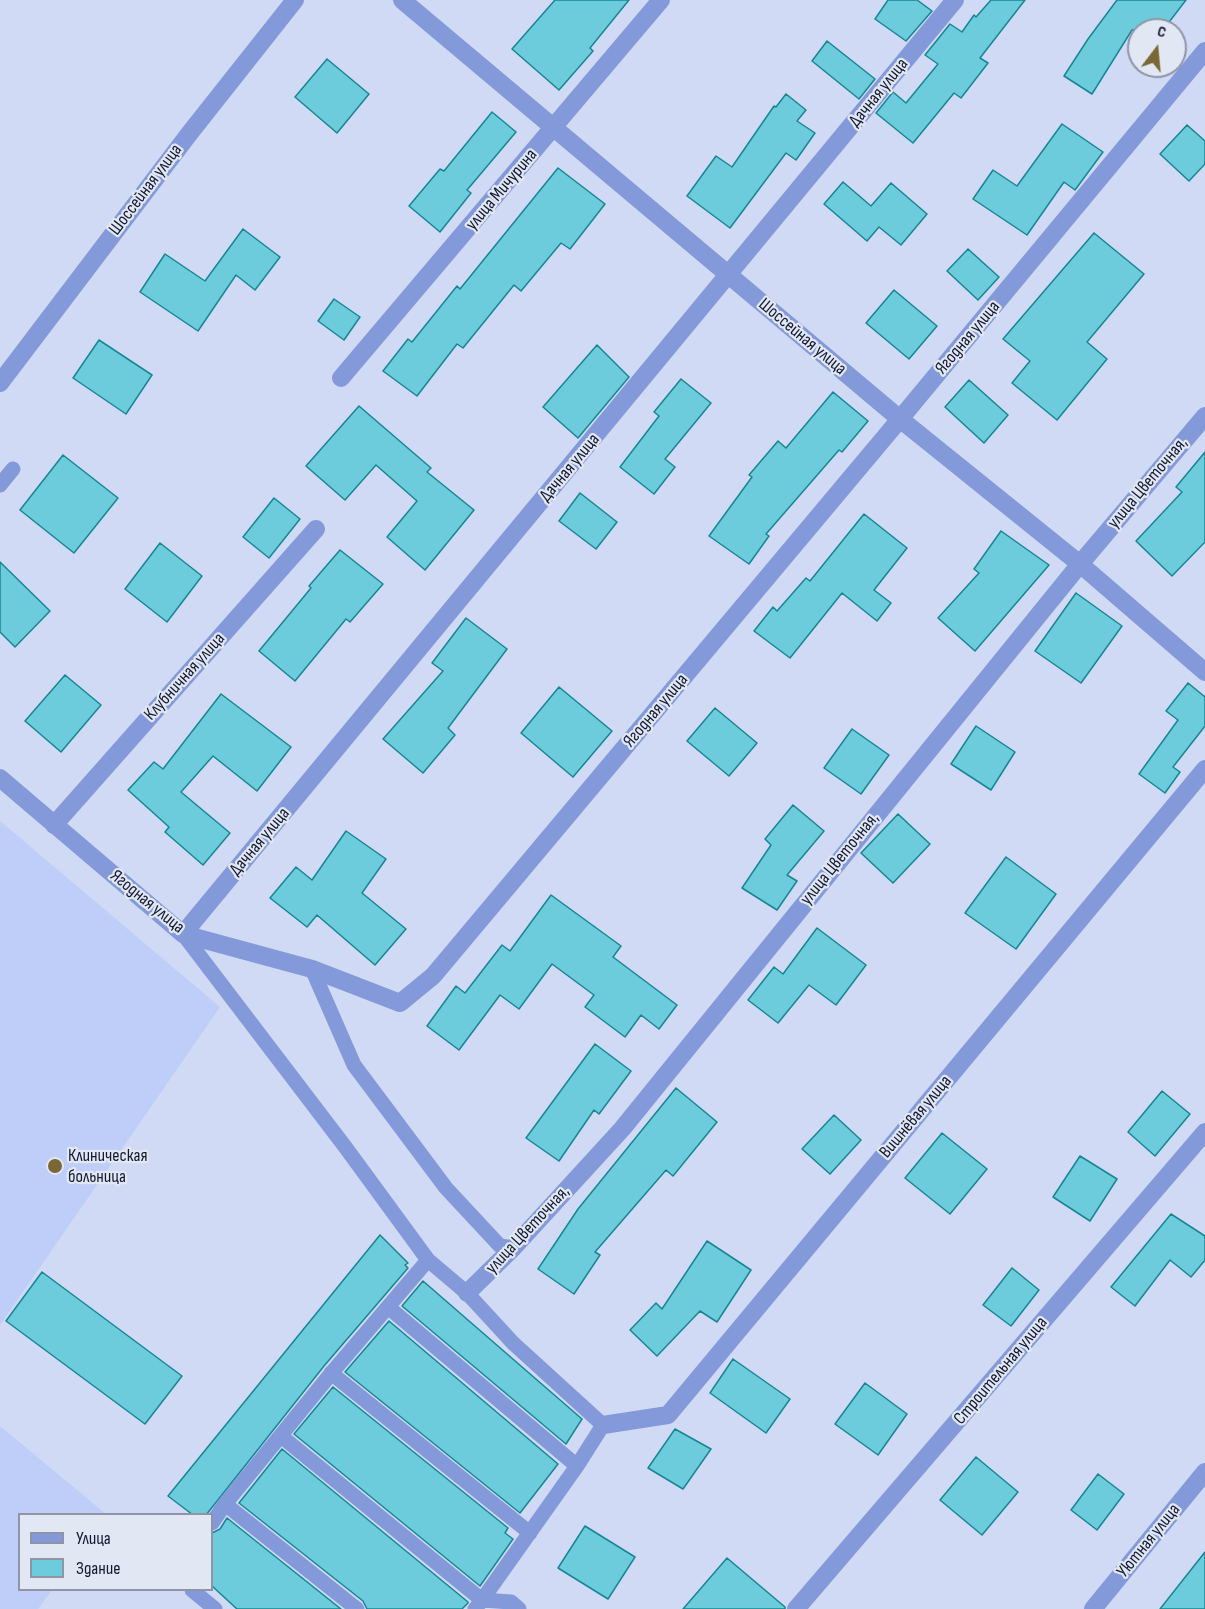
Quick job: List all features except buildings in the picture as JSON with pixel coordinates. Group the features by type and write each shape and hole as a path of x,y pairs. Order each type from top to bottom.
{"street":[{"name":"Шоссейная улица","path":"0,383 189,134 295,0"},
{"name":"Шоссейная улица","path":"402,0 728,276 1080,564 1205,672"},
{"name":"улица Мичурина","path":"342,378 661,0"},
{"name":"Дачная улица","path":"183,934 955,0"},
{"name":"Ягодная улица","path":"0,778 183,934 312,969 400,1003 433,976 1205,51"},
{"name":"улица Цветочная,","path":"467,1293 513,1248 622,1129 1080,564 1205,417"},
{"name":"Клубничная улица","path":"54,825 316,529"},
{"name":"Вишнёвая улица","path":"603,1425 668,1415 1205,769"},
{"name":"Строительная улица","path":"796,1609 1205,1132"},
{"name":"Уютная улица","path":"1093,1609 1205,1472"}],"lane":[{"path":"0,485 13,469"},
{"path":"183,934 428,1260 467,1293 513,1343 603,1425 577,1467 478,1604"},
{"path":"312,969 354,1065 446,1188 500,1246 513,1248"},
{"path":"213,1522 331,1373 428,1260"},
{"path":"388,1307 577,1467"},
{"path":"331,1373 530,1533"},
{"path":"281,1436 478,1604 511,1602 519,1609"},
{"path":"225,1504 357,1609"},
{"path":"193,1591 214,1609"}],"shaded area":[{"name":"Клиническая больница","path":"0,821 220,1007 0,1325"},
{"path":"0,1426 105,1513 18,1513 18,1591 51,1591 38,1609 0,1609"}],"place":[{"name":"Клиническая больница","path":"55,1166"}]}
